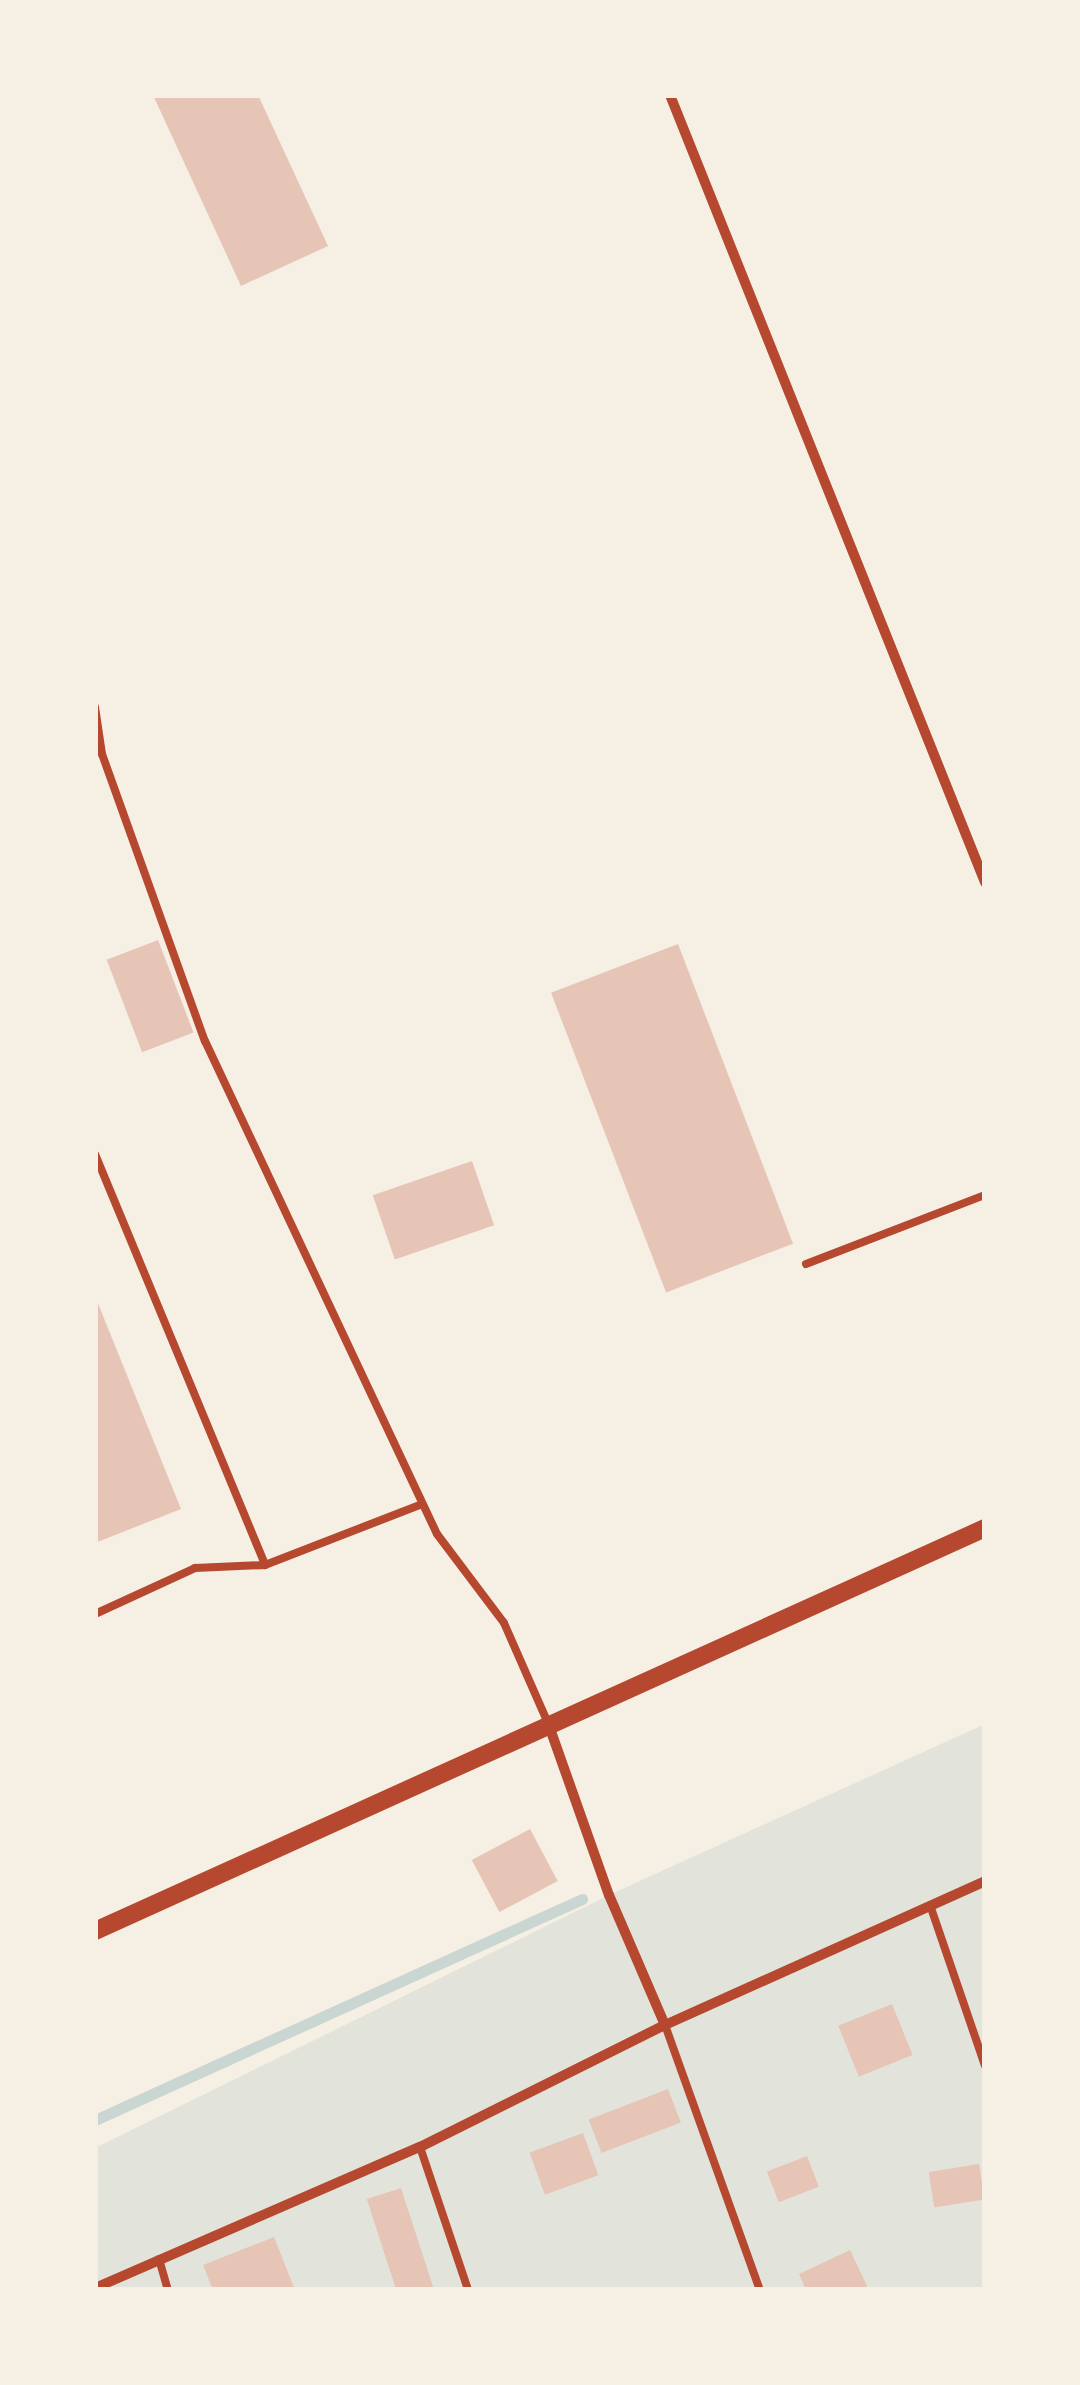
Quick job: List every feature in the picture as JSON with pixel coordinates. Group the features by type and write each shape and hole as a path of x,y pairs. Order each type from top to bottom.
{"street":[{"path":"670,95 985,882"},
{"path":"95,1931 548,1721 985,1528"},
{"path":"548,1721 608,1895 665,2025"},
{"path":"95,2288 420,2146 665,2025 930,1903 985,1882"}],"lane":[{"path":"95,707 102,754 205,1041 436,1534 504,1623 548,1721"},
{"path":"95,1154 266,1565"},
{"path":"806,1264 985,1195"},
{"path":"95,1614 195,1568 266,1565 422,1504"},
{"path":"930,1903 985,2066"},
{"path":"665,2025 760,2290"},
{"path":"420,2146 468,2290"},
{"path":"159,2259 168,2290"}],"shaded area":[{"path":"985,1724 985,2290 95,2290 95,2148 609,1895"}],"building":[{"path":"153,95 258,95 328,246 241,286"},
{"path":"158,940 193,1032 142,1052 107,960"},
{"path":"678,944 793,1244 666,1292 551,993"},
{"path":"472,1161 494,1225 395,1259 373,1195"},
{"path":"95,1296 181,1509 95,1543"},
{"path":"530,1829 558,1881 499,1912 472,1860"},
{"path":"892,2004 913,2055 859,2077 838,2026"},
{"path":"668,2089 681,2123 602,2153 589,2119"},
{"path":"583,2133 598,2175 545,2195 529,2152"},
{"path":"807,2156 819,2187 779,2202 767,2171"},
{"path":"979,2164 985,2200 934,2208 929,2172"},
{"path":"401,2188 434,2290 396,2290 367,2199"},
{"path":"274,2237 295,2290 213,2290 203,2265"},
{"path":"850,2250 869,2290 806,2290 799,2274"}],"waterway":[{"path":"95,2120 582,1899"}]}
